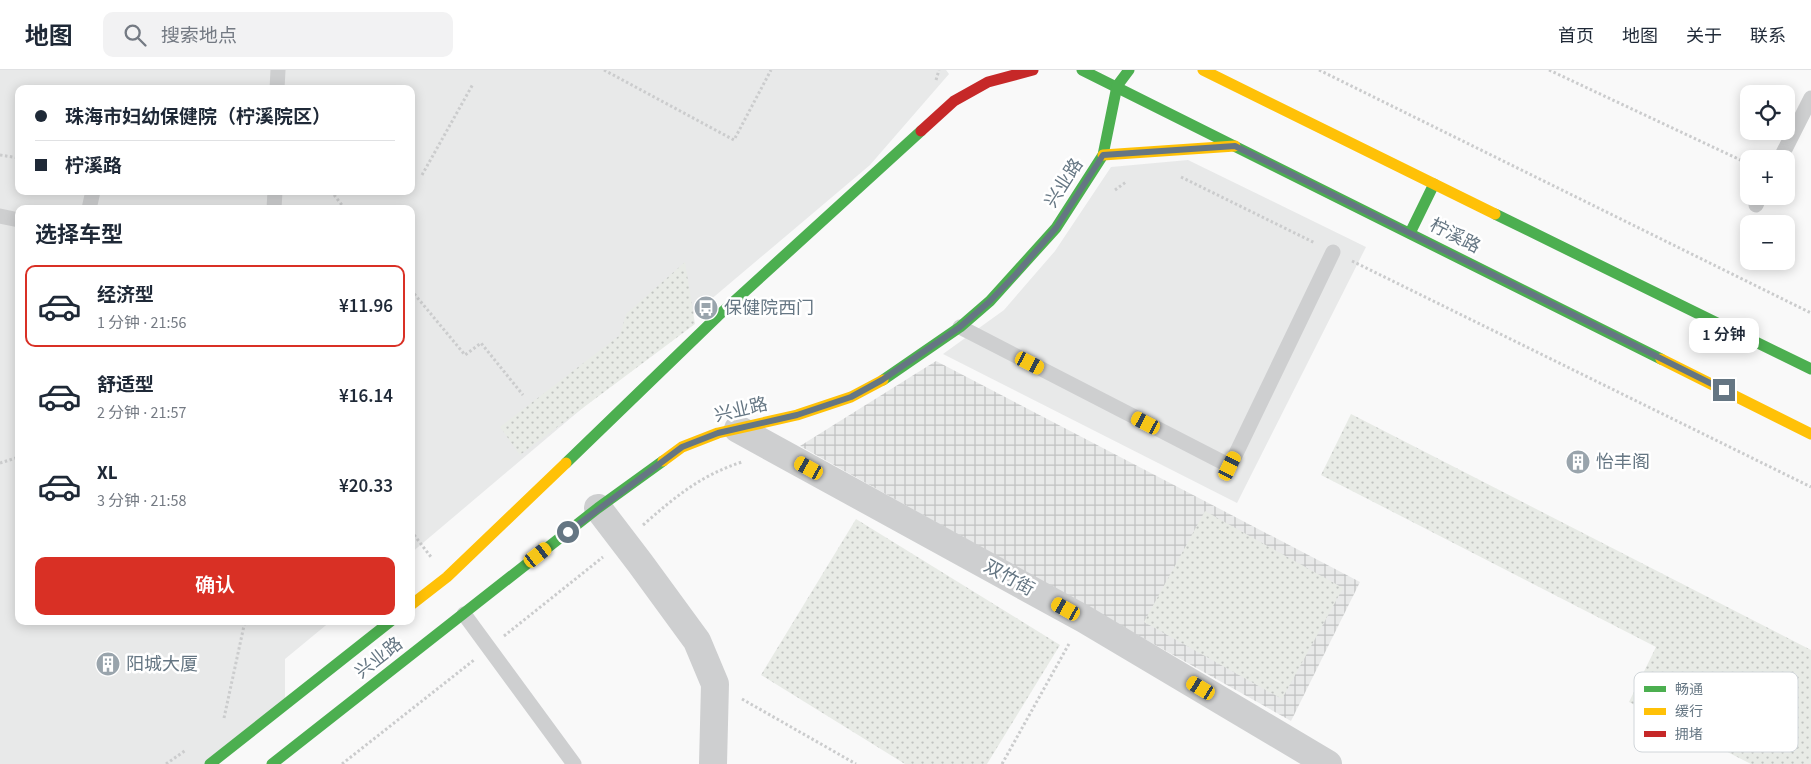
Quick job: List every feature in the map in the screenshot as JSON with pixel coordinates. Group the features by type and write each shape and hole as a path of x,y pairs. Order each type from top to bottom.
{"main road":[{"path":"988,70 988,82"},
{"path":"415,602 447,577 718,316 954,101 988,82 1033,70"},
{"name":"柠溪路","path":"1082,70 1811,434"},
{"name":"兴业路","path":"272,764 598,508 682,447 699,439 797,415 851,397 882,380 960,327 990,301 1056,228 1103,155 1117,86 1129,70"},
{"name":"柠溪路","path":"1203,70 1811,369"},
{"path":"1103,155 1235,146"},
{"path":"1410,233 1434,184"},
{"name":"兴业路","path":"210,764 386,625"}],"street":[{"name":"双竹街","path":"738,429 1084,619 1328,764"},
{"path":"598,508 697,641 715,684 713,764"}],"lane":[{"path":"277,85 278,70"},
{"path":"1785,150 1811,98"},
{"path":"0,216 15,219"},
{"path":"960,327 1230,466 1333,252"},
{"path":"464,614 574,764"}],"path":[{"path":"604,70 734,140 771,70"},
{"path":"1319,70 1811,313"},
{"path":"1549,70 1740,160"},
{"path":"422,175 473,84"},
{"path":"0,156 15,158"},
{"path":"1174,175 1811,487"},
{"path":"334,195 342,205"},
{"path":"415,295 465,355 481,343 523,395"},
{"path":"0,463 15,458"},
{"path":"1002,764 1084,619"},
{"path":"223,722 244,625"},
{"path":"715,684 856,764"}],"shaded area":[{"path":"0,70 946,70 949,74 870,165 415,550 415,205 15,205 15,625 326,625 285,659 285,705 210,764 0,764"},
{"path":"1188,160 1366,247 1237,503 943,354 1004,310 1055,251 1111,167"},
{"path":"685,262 695,324 520,455 500,427 620,335 626,314"},
{"path":"936,361 1360,582 1291,721 800,446"},
{"path":"1351,414 1811,650 1811,764 1751,764 1727,752 1798,752 1798,672 1644,672 1656,647 1321,475"},
{"path":"1205,511 1343,588 1282,699 1144,622"},
{"path":"856,519 1060,645 987,764 905,764 761,675"},
{"path":"1634,692 1634,705 1629,702"}],"traffic: fast":[{"path":"1082,70 1661,359"},
{"path":"883,380 960,327 990,301 1056,228 1103,155 1117,86 1129,70"},
{"path":"566,463 718,316 921,131"},
{"path":"1410,233 1434,184"},
{"path":"1495,214 1811,369"},
{"path":"272,764 598,508 663,461"},
{"path":"210,764 386,625"}],"traffic: slow":[{"path":"1203,70 1495,214"},
{"path":"1103,155 1235,146"},
{"path":"1661,359 1811,434"},
{"path":"663,461 682,447 718,433 797,415 851,397 883,380"},
{"path":"415,602 447,577 566,463"}],"traffic: jam":[{"path":"921,131 954,101 988,82 1033,70"}],"place":[{"name":"保健院西门","path":"706,308"},
{"name":"怡丰阁","path":"1578,462"},
{"name":"阳城大厦","path":"108,664"}],"route":[{"path":"568,532 682,447 718,433 797,415 851,397 882,380 960,327 990,301 1056,228 1103,155 1235,146 1724,390"}]}
